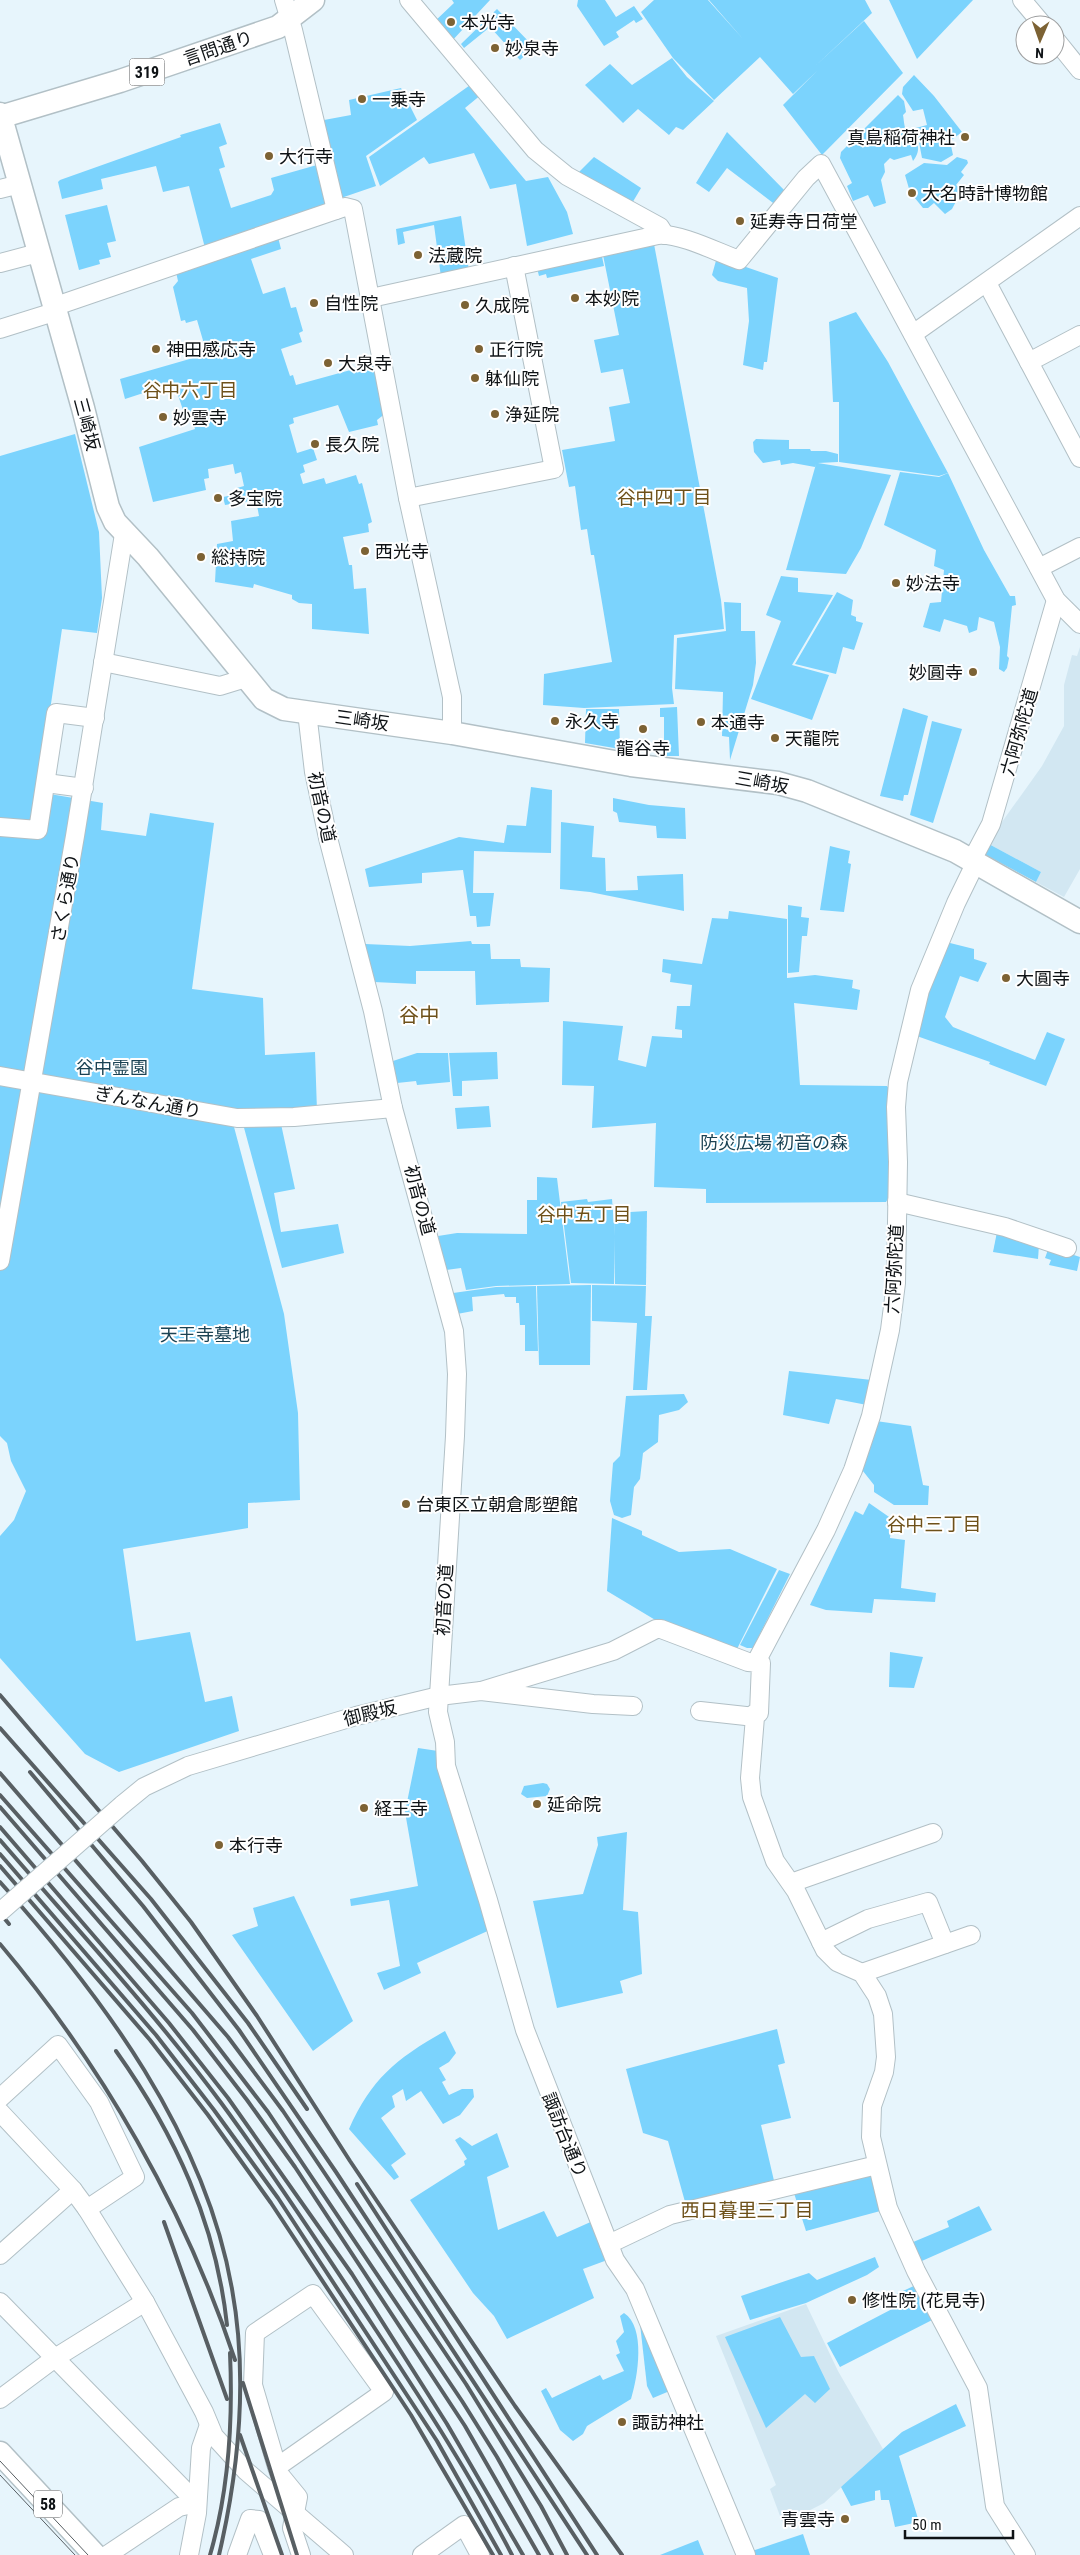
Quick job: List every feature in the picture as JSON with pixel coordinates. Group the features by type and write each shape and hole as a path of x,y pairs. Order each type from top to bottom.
{"main road":[{"name":"言問通り","path":"0,116 221,48 278,27 287,9 313,0"},
{"name":"三崎坂","path":"0,116 10,186 38,253 83,408 108,507 114,522 148,557 264,699 284,709 452,732 609,762 778,783 807,792 913,834 974,861 1080,922"},
{"name":"58","path":"0,2453 107,2554"},
{"name":"58","path":"0,2472 76,2555"}],"street":[{"path":"409,0 535,150 567,176 660,227 665,235"},
{"path":"1022,0 1035,15"},
{"path":"287,9 336,210"},
{"path":"1065,51 1080,70"},
{"path":"371,298 665,235 739,260 806,178 821,164 1056,600 1080,624"},
{"path":"0,328 349,207 354,213 408,498 452,697 452,732"},
{"path":"913,334 1080,216"},
{"path":"0,263 38,253"},
{"path":"408,498 554,468 514,266"},
{"path":"987,283 1080,458"},
{"path":"1029,362 1080,335"},
{"name":"さくら通り","path":"0,1261 84,788 124,534"},
{"path":"1040,568 1080,547"},
{"name":"六阿弥陀道","path":"758,1662 826,1530 863,1444 894,1308 897,1202 896,1107 898,1082 920,990 991,824 1056,600"},
{"path":"103,662 220,686 246,678"},
{"name":"初音の道","path":"307,712 314,772 328,838 373,1010 393,1108 454,1328 457,1358 455,1436 439,1696"},
{"path":"0,827 38,830 56,713 95,718"},
{"path":"46,783 84,788"},
{"name":"ぎんなん通り","path":"0,1076 237,1118 294,1117 393,1108"},
{"path":"897,1202 1005,1227 1067,1248"},
{"path":"481,1691 613,1651 656,1629 661,1629 748,1662 758,1662 756,1715 750,1778 752,1797 775,1861 791,1883 821,1942 833,1959 862,1973 877,1996 883,2014 886,2042 884,2072 872,2106 871,2137 888,2208 901,2241 978,2388 995,2506 1026,2555"},
{"name":"御殿坂","path":"0,1912 122,1804 144,1787 188,1766 356,1716 466,1691 481,1691 593,1704 633,1706"},
{"name":"諏訪台通り","path":"439,1696 438,1712 445,1742 446,1766 488,1900 525,2030 615,2260 635,2289 746,2555"},
{"path":"700,1711 756,1715"},
{"path":"791,1883 933,1833"},
{"path":"821,1942 868,1919 928,1902 945,1944"},
{"path":"862,1973 971,1935"},
{"path":"0,2098 58,2045 99,2102 135,2177 87,2210"},
{"path":"0,2112 73,2190 87,2210 145,2302 214,2436 246,2471 344,2555"},
{"path":"609,2244 670,2215 877,2165"},
{"path":"0,2255 73,2190"},
{"path":"277,2467 384,2392 314,2294 255,2333 253,2385 277,2467 280,2475 298,2497 292,2528 302,2555"},
{"path":"0,2302 197,2503"},
{"path":"0,2399 55,2358 145,2302"},
{"path":"189,2555 197,2503 201,2448 209,2425"},
{"path":"107,2554 179,2507 197,2503"},
{"path":"237,2555 250,2519 259,2520 273,2555"},
{"path":"422,2555 464,2525 480,2555"}],"shaded area":[{"path":"1080,647 1080,869 1064,897 1036,882 1041,872 987,843 1042,766 1064,726 1064,685 1072,655 1077,656"},
{"path":"806,2304 838,2371 883,2449 824,2503 783,2524 770,2489 776,2485 716,2336"}],"green space":[{"name":"本光寺","path":"452,0 490,0 450,43 433,23 454,3"},
{"path":"578,0 605,0 616,17 634,6 643,19 636,23 634,20 616,32 619,37 604,46 577,6"},
{"path":"654,0 708,0 743,39 709,0 865,0 872,13 813,68 864,21 903,73 822,155 783,105 817,71 793,94 760,57 714,100 673,58 641,12"},
{"path":"889,0 973,0 917,59"},
{"path":"497,9 534,47 520,60 490,27 464,48 461,44"},
{"path":"672,58 687,77 714,101 683,130 676,127 669,135 638,109 623,123 585,85 610,64 632,85"},
{"path":"914,75 934,96 962,132 950,141 953,155 941,162 922,158 918,137 912,129 927,125 923,109 913,111 902,94 903,87"},
{"path":"473,83 482,94 465,108 526,181 548,177 567,212 573,234 527,246 516,184 490,189 474,153 429,164 424,157 380,186 369,157"},
{"path":"401,88 417,120 366,156 376,186 341,198 324,120 351,115 349,100"},
{"path":"898,95 904,101 906,112 903,115 905,128 918,145 918,152 913,161 911,155 894,160 890,158 884,164 885,172 881,180 886,203 874,207 868,195 853,201 847,186 852,183 840,158 841,152"},
{"path":"220,123 227,144 219,147 225,167 219,169 231,208 271,195 274,190 271,178 317,165 329,206 205,248 189,186 163,192 156,166 101,179 103,189 62,199 58,182 60,180 181,137 180,135"},
{"path":"727,132 787,193 777,206 727,168 709,192 696,183"},
{"path":"594,157 641,188 631,205 575,176"},
{"path":"957,157 967,160 968,163 961,172 964,175 956,185 962,190 952,209 945,214 934,203 928,208 923,208 910,192 905,175 924,163 947,165"},
{"path":"107,205 116,241 107,243 111,257 99,260 100,264 79,270 65,215"},
{"path":"461,216 469,271 441,277 434,225 403,232 405,243 398,245 396,229"},
{"path":"278,237 281,249 251,259 263,294 285,287 291,308 296,307 303,331 299,333 302,342 281,349 290,376 293,375 296,385 376,363 386,413 377,420 378,425 349,432 338,405 293,418 294,423 289,425 297,453 313,448 317,460 303,465 305,472 300,474 303,484 324,478 326,484 356,475 359,484 362,483 372,522 368,524 369,532 343,537 349,565 352,565 354,589 366,588 369,634 312,629 312,604 299,603 292,599 292,595 254,584 253,588 215,582 217,544 233,541 231,521 259,516 256,500 225,505 223,497 238,494 237,488 244,486 241,472 235,474 233,464 208,469 209,478 204,479 206,490 153,502 139,447 195,429 190,413 176,418 184,413 174,383 125,399 120,379 207,354 197,320 186,323 185,320 181,321 173,287 178,281 176,272"},
{"path":"654,244 721,600 724,629 674,635 672,688 674,704 584,708 543,705 544,674 612,662 594,555 591,555 587,529 581,530 575,486 569,487 562,450 615,441 609,407 630,403 623,369 601,373 594,340 619,335 603,255"},
{"path":"601,252 604,266 547,278 546,274 539,276 537,268"},
{"path":"717,257 778,278 767,362 764,362 763,370 743,365 749,321 747,288 718,281 712,275"},
{"path":"856,312 888,362 948,473 939,476 839,462 839,402 833,402 829,322"},
{"path":"75,434 99,532 102,598 97,633 62,629 38,792 103,803 101,830 146,836 150,813 214,823 192,989 263,998 265,1055 315,1052 317,1111 230,1112 284,1314 298,1413 300,1500 248,1503 248,1528 123,1549 136,1641 190,1632 205,1702 232,1696 239,1731 119,1772 85,1754 0,1658 0,1536 14,1520 26,1491 11,1461 7,1443 0,1436 0,456"},
{"path":"756,439 789,440 789,449 810,449 811,451 826,451 838,454 838,462 818,463 891,475 861,548 846,574 786,570 816,464 815,467 793,463 781,465 780,460 763,463 754,452 753,442"},
{"path":"900,472 939,477 948,473 984,550 1010,596 1015,596 1016,605 1012,606 1007,656 1009,658 1004,672 999,669 1000,647 994,622 979,617 977,630 969,633 967,626 944,619 940,632 923,627 930,603 941,602 944,570 934,566 936,550 884,525"},
{"path":"781,576 798,578 798,592 833,595 792,665 829,675 812,720 751,699 781,621 766,615"},
{"path":"837,592 853,600 851,615 856,617 856,621 863,623 854,650 843,647 836,674 795,664"},
{"path":"724,602 741,603 741,631 755,631 756,663 753,685 730,760 729,737 722,736 723,692 675,689 677,638 726,631"},
{"path":"677,707 679,756 664,756 664,717 660,717 660,708"},
{"path":"903,708 928,716 908,795 904,795 903,801 880,796"},
{"path":"586,709 619,709 620,749 585,743"},
{"path":"932,721 962,729 933,823 910,815"},
{"path":"531,787 552,790 551,853 474,851 473,893 494,893 490,926 477,927 476,916 470,916 463,870 422,873 422,883 369,887 365,869 459,837 504,843 507,825 526,826"},
{"path":"613,798 649,805 685,808 686,839 657,838 656,826 619,822 617,813 613,811"},
{"path":"561,822 594,826 592,857 605,858 606,891 638,890 637,876 683,874 684,911 590,892 560,889"},
{"path":"987,843 1041,872 1036,882 982,853"},
{"path":"830,846 850,851 848,863 851,864 844,912 820,910"},
{"path":"788,905 802,907 801,917 809,918 807,936 802,936 799,972 788,973"},
{"name":"防災広場 初音の森","path":"729,911 787,919 787,978 815,975 853,980 852,988 860,990 857,1010 794,1003 800,1085 887,1086 890,1090 890,1195 886,1202 706,1203 706,1189 654,1187 656,1123 592,1128 594,1086 562,1085 563,1021 623,1026 618,1060 646,1067 652,1036 682,1038 682,1030 675,1029 677,1006 690,1006 692,985 670,982 671,974 662,972 663,959 702,964 712,918 728,919"},
{"path":"471,941 472,944 490,944 491,959 520,959 521,967 550,968 549,1002 476,1005 475,971 416,971 416,984 374,982 365,944 410,946"},
{"path":"946,942 974,949 974,959 987,963 978,982 960,976 945,1017 953,1027 1035,1060 1047,1032 1065,1039 1046,1086 989,1064 990,1062 914,1035 926,994"},
{"path":"497,1052 498,1079 462,1081 462,1096 453,1096 449,1053"},
{"path":"417,1053 448,1053 450,1082 417,1085 416,1081 397,1083 393,1061"},
{"path":"489,1106 491,1127 457,1129 455,1108"},
{"path":"243,1124 281,1124 295,1189 274,1193 281,1232 338,1224 344,1253 282,1268"},
{"path":"537,1177 557,1178 570,1284 496,1286 466,1290 461,1268 446,1270 438,1236 457,1233 527,1234 527,1200 537,1200"},
{"path":"587,1199 588,1202 612,1199 615,1236 614,1284 571,1283 561,1202"},
{"path":"647,1211 646,1285 615,1284 614,1213"},
{"path":"997,1232 1039,1245 1038,1259 993,1252"},
{"path":"1049,1247 1080,1257 1077,1271 1049,1265 1051,1260 1045,1258"},
{"path":"591,1285 590,1365 539,1365 537,1286"},
{"path":"592,1285 646,1286 645,1316 652,1316 647,1390 633,1390 637,1323 592,1321"},
{"path":"536,1286 538,1351 525,1351 525,1325 520,1325 519,1303 516,1303 516,1297 505,1297 504,1294 472,1297 473,1311 457,1314 453,1293 496,1287"},
{"path":"789,1371 872,1380 867,1405 836,1399 829,1424 783,1415"},
{"path":"684,1394 688,1402 679,1410 659,1415 658,1442 643,1453 640,1479 634,1487 631,1515 622,1518 614,1515 610,1501 613,1463 620,1456 626,1396"},
{"path":"876,1421 911,1426 923,1485 929,1486 928,1505 894,1505 874,1492 874,1485 859,1466"},
{"path":"869,1503 892,1519 890,1538 905,1540 901,1588 936,1593 935,1602 874,1599 872,1613 826,1610 810,1605 855,1511 863,1515"},
{"path":"612,1518 642,1531 642,1535 679,1552 730,1549 777,1569 736,1651 662,1624 607,1591"},
{"path":"779,1570 790,1574 753,1648 740,1645"},
{"path":"890,1652 923,1657 914,1688 889,1687"},
{"path":"418,1748 438,1751 492,1929 417,1963 421,1973 384,1990 377,1973 400,1966 389,1900 351,1906 350,1899 418,1886 405,1812"},
{"path":"547,1784 550,1789 547,1796 527,1798 521,1794 524,1786"},
{"path":"627,1832 623,1910 638,1912 642,1974 620,1981 623,1993 557,2008 533,1901 583,1894 598,1845 597,1837"},
{"path":"294,1896 353,2021 313,2051 232,1935 258,1926 253,1908"},
{"path":"777,2029 785,2063 778,2065 791,2118 761,2125 775,2185 687,2209 668,2141 643,2133 626,2069"},
{"path":"445,2031 456,2053 449,2062 439,2068 446,2080 442,2082 449,2095 462,2089 473,2089 474,2097 460,2115 443,2124 421,2091 406,2101 403,2089 392,2096 395,2107 381,2118 406,2154 391,2165 399,2177 394,2180 349,2129 367,2096 387,2071 413,2051"},
{"path":"497,2133 509,2167 487,2177 498,2230 544,2211 557,2237 595,2220 610,2259 583,2269 594,2298 507,2339 494,2316 473,2293 410,2200 465,2165 464,2161 467,2159 455,2140 460,2137 472,2146"},
{"path":"872,2170 884,2210 806,2231 793,2190"},
{"path":"979,2206 992,2230 915,2264 906,2245 949,2227 947,2221"},
{"path":"875,2257 879,2267 867,2275 806,2303 750,2320 741,2296 809,2273 817,2280"},
{"path":"918,2284 936,2318 840,2367 827,2343 894,2308 890,2297"},
{"path":"624,2313 631,2320 638,2341 638,2366 631,2399 587,2426 583,2434 573,2441 560,2430 541,2391 546,2388 552,2398 600,2375 603,2380 624,2371 616,2355 620,2353 616,2341 624,2332 620,2316"},
{"path":"780,2317 801,2357 814,2356 830,2389 815,2403 805,2394 766,2428 725,2337"},
{"path":"640,2324 672,2390 653,2398 647,2386"},
{"path":"956,2404 966,2426 899,2456 919,2522 895,2527 889,2500 881,2500 880,2490 875,2491 875,2500 851,2506 841,2487 902,2432"},
{"path":"803,2534 810,2555 750,2555 749,2552"},
{"path":"698,2540 704,2555 660,2555"}],"tram line":[{"path":"0,2461 88,2555"},
{"path":"0,2475 75,2555"}],"railway":[{"path":"0,1695 142,1861 191,1922 257,2016 350,2161 515,2406 622,2555"},
{"path":"0,1728 151,1899 248,2023 307,2109"},
{"path":"30,1772 143,1906 239,2030 336,2172 587,2555"},
{"path":"0,1773 228,2037 283,2111 466,2384 541,2506 567,2555"},
{"path":"0,1795 192,2013 268,2112 462,2401 497,2457 552,2555"},
{"path":"0,1807 193,2030 247,2100 295,2167 465,2426 539,2555"},
{"path":"0,1827 169,2023 228,2098 352,2274 447,2424 523,2555"},
{"path":"0,1840 142,2003 242,2131 427,2409 480,2496 512,2555"},
{"path":"0,1854 156,2035 278,2198 437,2441 501,2555"},
{"path":"0,1866 150,2040 208,2115 271,2203 411,2415 493,2555"},
{"path":"0,1882 76,1972 112,2020 144,2070 174,2122 199,2176 219,2232 232,2289 240,2356 239,2423 236,2456 232,2490 219,2555"},
{"path":"0,1913 9,1924"},
{"path":"0,1944 73,2039 137,2141 166,2194 192,2248 235,2360"},
{"path":"116,2051 157,2114 190,2181 203,2215 213,2251 227,2325"},
{"path":"357,2184 597,2555"},
{"path":"164,2222 227,2399"},
{"path":"210,2555 222,2505 228,2455 231,2404 230,2353"},
{"path":"243,2383 297,2555"},
{"path":"240,2435 282,2555"}],"place":[{"name":"本光寺","path":"451,22"},
{"name":"妙泉寺","path":"495,48"},
{"name":"一乗寺","path":"362,99"},
{"name":"真島稲荷神社","path":"965,137"},
{"name":"大行寺","path":"269,156"},
{"name":"大名時計博物館","path":"912,193"},
{"name":"延寿寺日荷堂","path":"740,221"},
{"name":"法蔵院","path":"418,255"},
{"name":"本妙院","path":"575,298"},
{"name":"自性院","path":"314,303"},
{"name":"久成院","path":"465,305"},
{"name":"神田感応寺","path":"156,349"},
{"name":"正行院","path":"479,349"},
{"name":"大泉寺","path":"328,363"},
{"name":"躰仙院","path":"475,378"},
{"name":"浄延院","path":"495,414"},
{"name":"妙雲寺","path":"163,417"},
{"name":"長久院","path":"315,444"},
{"name":"多宝院","path":"218,498"},
{"name":"西光寺","path":"365,551"},
{"name":"総持院","path":"201,557"},
{"name":"妙法寺","path":"896,583"},
{"name":"妙圓寺","path":"973,672"},
{"name":"永久寺","path":"555,721"},
{"name":"本通寺","path":"701,722"},
{"name":"龍谷寺","path":"643,729"},
{"name":"天龍院","path":"775,738"},
{"name":"大圓寺","path":"1006,978"},
{"name":"台東区立朝倉彫塑館","path":"406,1504"},
{"name":"延命院","path":"537,1804"},
{"name":"経王寺","path":"364,1808"},
{"name":"本行寺","path":"219,1845"},
{"name":"修性院 (花見寺)","path":"852,2300"},
{"name":"諏訪神社","path":"622,2422"},
{"name":"青雲寺","path":"845,2519"}],"district":[{"name":"谷中六丁目","path":"190,390"},
{"name":"谷中四丁目","path":"664,497"},
{"name":"谷中","path":"419,1015"},
{"name":"谷中五丁目","path":"584,1214"},
{"name":"谷中三丁目","path":"934,1524"},
{"name":"西日暮里三丁目","path":"747,2210"}],"park label":[{"name":"谷中霊園","path":"112,1067"},
{"name":"天王寺墓地","path":"205,1334"}]}
